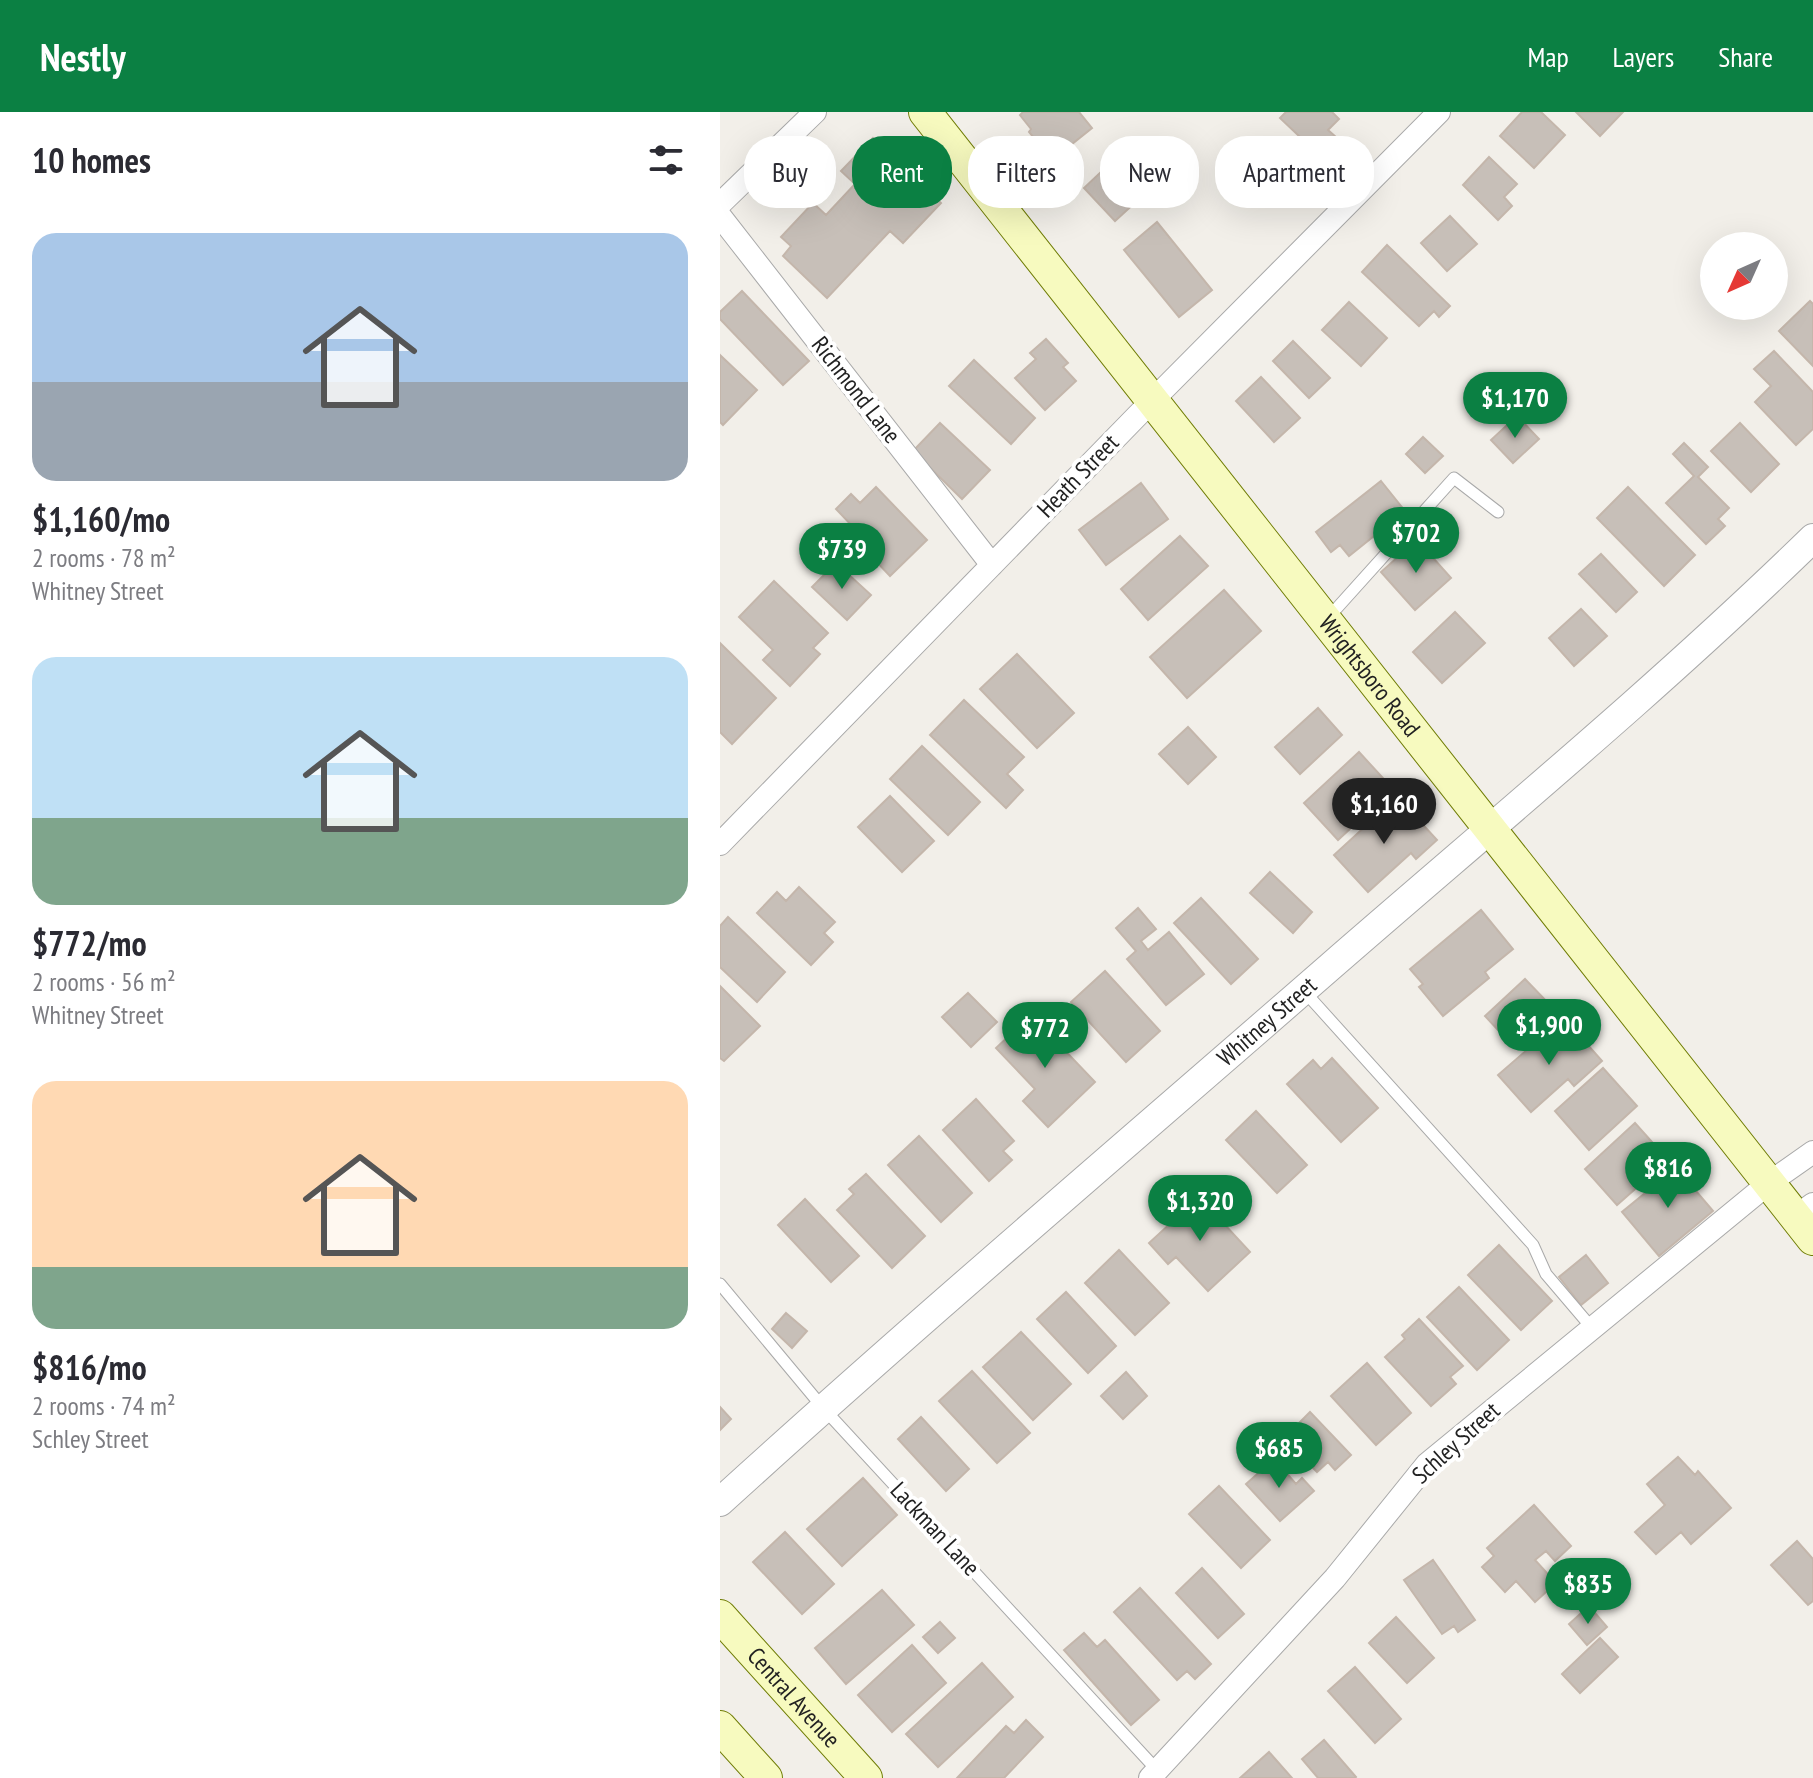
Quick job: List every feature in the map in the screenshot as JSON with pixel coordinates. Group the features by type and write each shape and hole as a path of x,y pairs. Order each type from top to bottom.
{"main road":[{"name":"Wrightsboro Road","path":"925,112 1769,1183 1807,1220"},
{"name":"Central Avenue","path":"720,1616 866,1778"},
{"path":"720,1727 766,1778"}],"street":[{"path":"720,204 815,112"},
{"name":"Heath Street","path":"720,844 1439,112"},
{"name":"Richmond Lane","path":"720,216 992,565"},
{"name":"Whitney Street","path":"720,1502 1304,991 1491,832 1748,602 1813,538"},
{"name":"Schley Street","path":"1153,1774 1335,1578 1427,1464 1769,1183 1813,1152"}],"lane":[{"path":"1325,621 1454,478 1498,512"},
{"path":"1304,991 1533,1245 1546,1274 1592,1328"},
{"name":"Lackman Lane","path":"720,1284 824,1409 1153,1774"}],"building":[{"path":"1023,112 1079,112 1092,128 1082,136 1032,136 1029,132 1031,129 1020,115"},
{"path":"1286,112 1332,112 1339,119 1328,130 1335,136 1299,136 1280,118"},
{"path":"1522,112 1541,112 1565,135 1534,168 1500,136"},
{"path":"1576,112 1623,112 1600,136"},
{"path":"1489,157 1517,184 1504,197 1512,206 1498,220 1463,185"},
{"path":"852,160 852,181 841,171"},
{"path":"1100,173 1100,205 1084,188"},
{"path":"852,187 852,208 936,208 903,243 890,231 827,298 783,256 791,246 781,237 808,208 818,208 826,215 836,208"},
{"path":"1103,208 1129,208 1115,221"},
{"path":"1450,216 1477,244 1447,271 1421,243"},
{"path":"1157,222 1212,290 1179,317 1124,250"},
{"path":"1387,245 1450,306 1439,317 1434,311 1419,326 1362,272"},
{"path":"742,291 809,361 783,385 720,319 720,312"},
{"path":"1810,301 1813,304 1813,366 1779,331"},
{"path":"1349,302 1387,338 1361,366 1322,330"},
{"path":"1046,339 1068,363 1063,367 1076,381 1045,410 1015,378 1036,359 1030,353"},
{"path":"1293,341 1330,378 1309,398 1273,361"},
{"path":"1774,351 1813,392 1813,429 1796,445 1755,402 1771,386 1754,369"},
{"path":"720,355 757,390 723,425 720,422"},
{"path":"974,360 1035,418 1011,444 949,386"},
{"path":"1261,377 1300,418 1274,442 1236,401"},
{"path":"1517,416 1539,439 1513,463 1491,440"},
{"path":"940,423 990,470 962,499 913,451"},
{"path":"1740,423 1779,464 1751,492 1711,451"},
{"path":"1423,437 1443,456 1425,473 1406,454"},
{"path":"1684,443 1708,467 1698,477 1729,508 1718,519 1725,526 1706,544 1666,503 1694,476 1673,454"},
{"path":"1381,481 1405,511 1349,556 1340,545 1331,552 1316,532"},
{"path":"1141,483 1168,519 1106,565 1079,530"},
{"path":"876,487 927,540 890,576 873,558 878,553 836,509 851,494 860,503"},
{"path":"1628,487 1695,555 1664,586 1597,518"},
{"path":"1180,536 1208,566 1148,620 1121,589"},
{"path":"1417,540 1451,578 1415,610 1381,572"},
{"path":"1601,554 1637,592 1616,612 1579,574"},
{"path":"836,563 871,595 847,620 812,587"},
{"path":"774,581 828,633 813,648 820,654 790,686 763,660 773,650 739,617"},
{"path":"1224,590 1261,631 1187,698 1150,657"},
{"path":"1581,609 1607,636 1574,666 1549,638"},
{"path":"1455,612 1485,643 1442,683 1413,652"},
{"path":"720,643 776,698 732,744 720,732"},
{"path":"1017,654 1074,713 1037,748 980,689"},
{"path":"964,700 1024,757 1007,774 1023,790 1006,808 930,735"},
{"path":"1318,708 1342,735 1300,774 1275,747"},
{"path":"1188,727 1216,757 1188,784 1159,754"},
{"path":"922,746 980,802 948,835 890,779"},
{"path":"1359,752 1393,789 1338,840 1304,803"},
{"path":"890,796 934,841 902,872 858,827"},
{"path":"1393,801 1409,819 1413,814 1437,840 1416,859 1411,853 1368,892 1334,855"},
{"path":"1270,872 1312,912 1293,933 1250,893"},
{"path":"799,887 835,922 824,933 833,942 811,965 757,913 777,892 786,901"},
{"path":"1201,898 1258,959 1231,984 1174,923"},
{"path":"1138,908 1156,929 1141,941 1148,950 1169,932 1204,974 1166,1005 1127,959 1136,951 1116,928"},
{"path":"1481,910 1513,949 1485,972 1489,978 1443,1016 1419,987 1423,984 1410,969"},
{"path":"728,917 785,972 757,1002 720,967 720,926"},
{"path":"1105,971 1160,1031 1126,1062 1071,1002"},
{"path":"1525,979 1551,1006 1511,1044 1485,1016"},
{"path":"720,986 760,1026 724,1061 720,1058"},
{"path":"968,993 997,1022 971,1047 942,1017"},
{"path":"1031,1015 1095,1082 1048,1127 1023,1101 1035,1089 996,1048"},
{"path":"1557,1024 1571,1040 1578,1034 1602,1061 1574,1086 1568,1079 1531,1112 1498,1075"},
{"path":"1332,1058 1378,1108 1341,1142 1287,1084 1313,1060 1321,1069"},
{"path":"1603,1068 1637,1106 1589,1150 1555,1111"},
{"path":"976,1099 1014,1141 1003,1151 1012,1160 989,1181 943,1130"},
{"path":"1256,1111 1307,1165 1277,1193 1226,1140"},
{"path":"1635,1123 1668,1160 1617,1205 1585,1169"},
{"path":"919,1136 972,1193 941,1222 888,1165"},
{"path":"1682,1163 1696,1179 1690,1184 1713,1211 1659,1256 1622,1212"},
{"path":"866,1174 925,1236 892,1268 837,1210 854,1194 849,1189"},
{"path":"1200,1198 1250,1252 1208,1291 1176,1257 1168,1264 1149,1243 1172,1222 1165,1214 1180,1200 1188,1209"},
{"path":"805,1199 859,1256 831,1282 778,1225"},
{"path":"1499,1245 1552,1301 1521,1330 1468,1275"},
{"path":"1119,1250 1169,1303 1135,1335 1085,1283"},
{"path":"1586,1255 1608,1283 1581,1305 1559,1277"},
{"path":"1459,1287 1509,1340 1477,1370 1427,1317"},
{"path":"1066,1292 1116,1346 1088,1373 1037,1319"},
{"path":"786,1313 807,1331 792,1348 772,1329"},
{"path":"1419,1319 1463,1366 1450,1377 1456,1384 1431,1406 1385,1357 1405,1339 1402,1335"},
{"path":"1021,1332 1071,1384 1033,1420 983,1367"},
{"path":"1367,1363 1411,1413 1376,1445 1331,1396"},
{"path":"972,1371 1030,1433 997,1463 939,1401"},
{"path":"1126,1372 1147,1396 1123,1419 1101,1396"},
{"path":"720,1407 731,1419 720,1430"},
{"path":"1310,1412 1351,1455 1335,1470 1328,1462 1317,1472 1284,1438"},
{"path":"921,1417 969,1469 946,1491 898,1439"},
{"path":"1678,1457 1695,1475 1698,1471 1731,1508 1691,1544 1681,1532 1656,1554 1635,1532 1665,1505 1647,1484"},
{"path":"1274,1459 1296,1484 1302,1478 1314,1491 1280,1521 1246,1484"},
{"path":"863,1478 897,1515 842,1566 807,1529"},
{"path":"1219,1486 1270,1540 1241,1568 1189,1514"},
{"path":"1534,1505 1571,1546 1555,1561 1546,1551 1535,1560 1556,1583 1535,1602 1516,1581 1505,1592 1482,1567 1494,1556 1487,1548"},
{"path":"785,1532 834,1584 802,1614 753,1562"},
{"path":"1797,1541 1813,1559 1813,1601 1808,1605 1771,1565"},
{"path":"1433,1560 1475,1620 1458,1632 1454,1626 1442,1634 1404,1580"},
{"path":"1202,1568 1244,1614 1218,1638 1176,1593"},
{"path":"1140,1588 1211,1664 1195,1679 1187,1671 1177,1680 1114,1612"},
{"path":"882,1590 914,1625 846,1684 815,1648"},
{"path":"1589,1606 1607,1627 1587,1645 1569,1624"},
{"path":"1396,1617 1434,1658 1407,1683 1369,1643"},
{"path":"940,1622 955,1638 938,1653 923,1637"},
{"path":"1084,1633 1097,1647 1105,1640 1159,1700 1131,1725 1064,1650"},
{"path":"1600,1638 1618,1657 1580,1693 1562,1674"},
{"path":"912,1645 946,1683 892,1732 858,1695"},
{"path":"982,1663 1013,1697 938,1767 906,1734"},
{"path":"1355,1667 1401,1719 1375,1743 1328,1691"},
{"path":"1026,1720 1043,1737 1004,1778 957,1778 1006,1726 1014,1733"},
{"path":"1324,1740 1355,1778 1318,1778 1302,1759"},
{"path":"1269,1752 1292,1778 1240,1778"}]}
